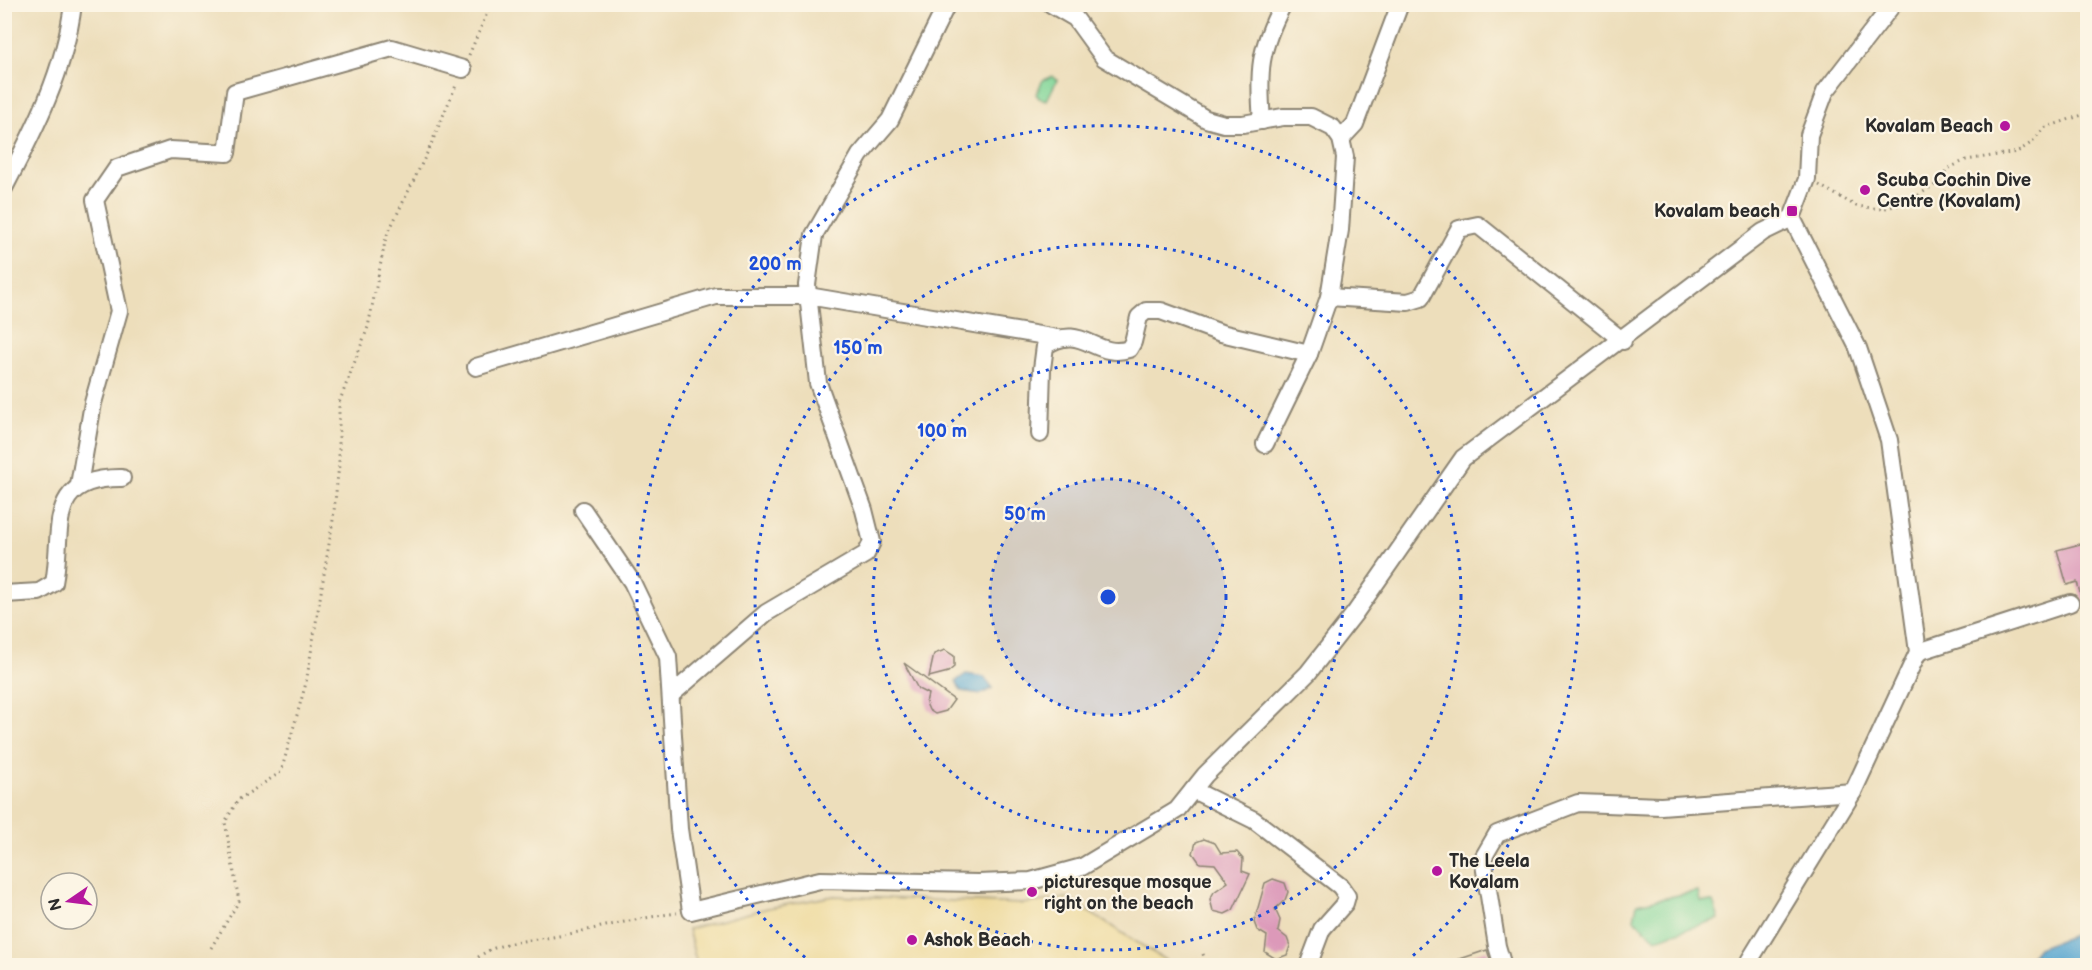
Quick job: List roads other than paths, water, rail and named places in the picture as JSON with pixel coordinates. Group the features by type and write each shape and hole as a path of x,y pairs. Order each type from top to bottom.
{"street":[{"path":"4,188 41,116 58,74 73,4"},
{"path":"671,695 766,614 866,554 872,542 864,510 818,383 808,296 814,235 860,155 890,120 947,4"},
{"path":"1051,4 1075,18 1104,58 1206,119 1224,124 1311,117 1337,134 1346,158 1340,230 1329,297 1309,354 1265,444"},
{"path":"1262,121 1259,77 1267,34 1283,4"},
{"path":"1337,134 1355,124 1400,4"},
{"path":"584,510 632,582 655,625 668,657 679,829 691,911 820,880 978,883 1031,881 1082,867 1176,810 1308,673 1355,613 1463,459 1623,341 1764,232 1792,218 1807,179 1809,135 1825,92 1893,4"},
{"path":"80,485 93,403 119,311 95,200 117,168 170,150 227,153 235,92 392,48 463,69"},
{"path":"1746,966 1853,792 1918,652 1889,440 1858,348 1792,218"},
{"path":"1329,297 1408,302 1421,298 1459,228 1478,225 1623,341"},
{"path":"476,367 716,296 808,296 1057,338 1072,337 1106,350 1122,351 1129,349 1133,342 1139,317 1153,310 1221,333 1309,354"},
{"path":"1040,434 1041,369 1045,346 1057,338"},
{"path":"5,594 39,592 54,583 56,545 64,501 80,485 99,478 122,478"},
{"path":"1918,652 2070,603"},
{"path":"1193,790 1254,820 1340,886 1347,896 1345,903 1322,929 1308,966"},
{"path":"1503,966 1497,946 1483,858 1497,834 1578,803 1661,806 1853,792"}],"water":[{"path":"966,674 984,677 993,688 981,694 961,691 956,681"},
{"path":"2087,930 2087,965 2030,965 2030,958 2038,948"}],"place":[{"name":"Kovalam Beach","path":"2005,126"},
{"name":"Scuba Cochin Dive Centre (Kovalam)","path":"1865,190"},
{"name":"Kovalam beach","path":"1792,211"},
{"name":"The Leela Kovalam","path":"1437,871"},
{"name":"picturesque mosque right on the beach","path":"1032,892"},
{"name":"Ashok Beach","path":"912,940"}]}
